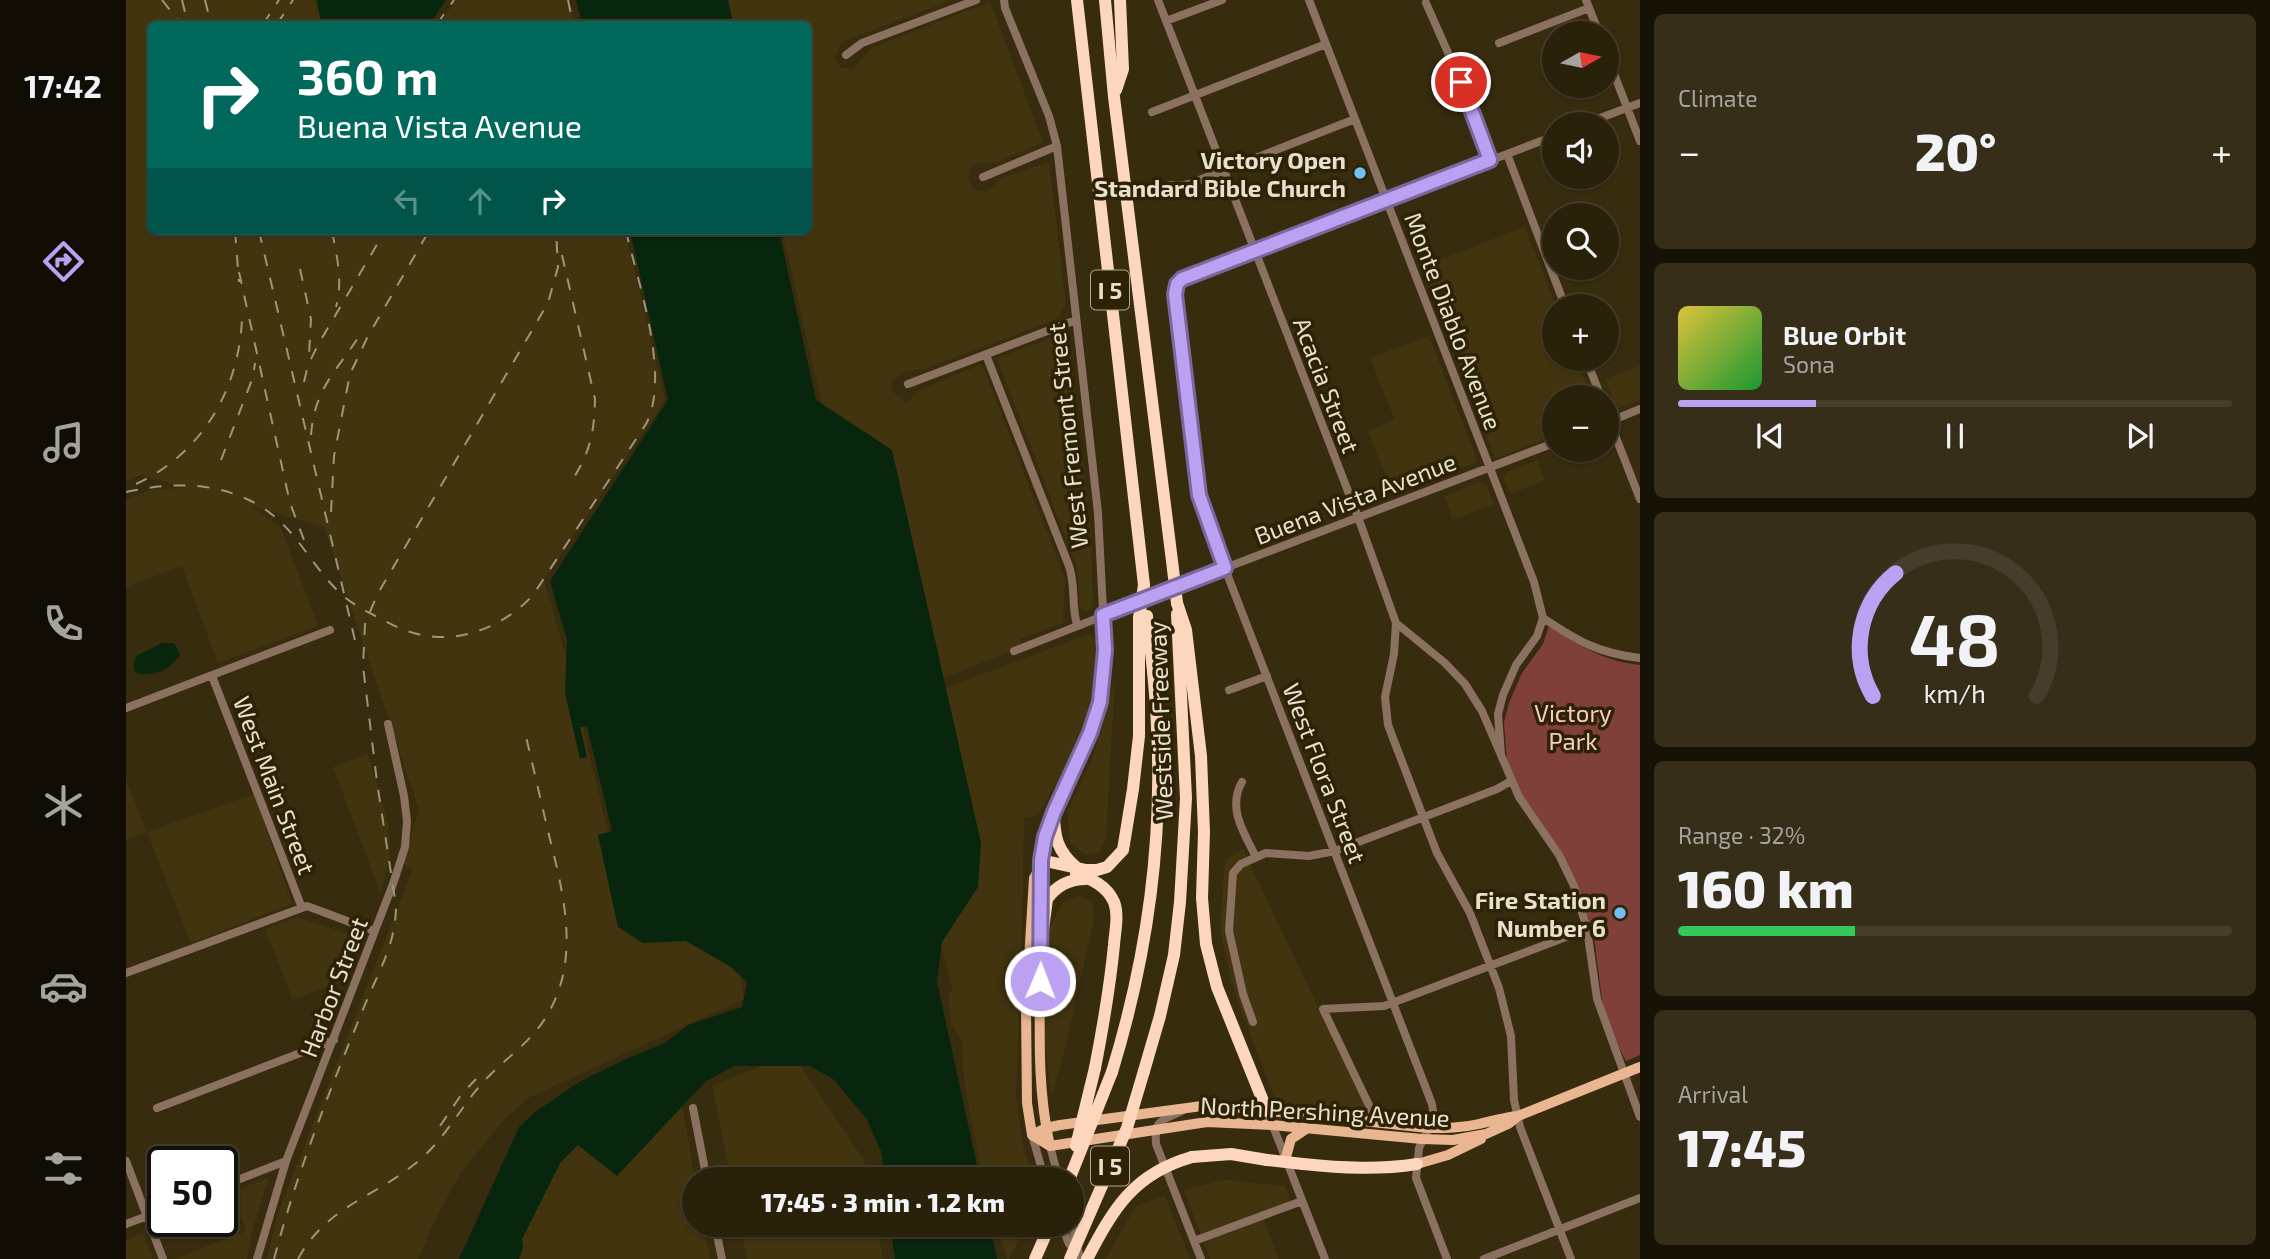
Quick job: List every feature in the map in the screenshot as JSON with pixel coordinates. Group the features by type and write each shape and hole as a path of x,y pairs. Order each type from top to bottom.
{"highway":[{"name":"Westside Freeway","path":"1073,1167 1112,1072 1141,957 1157,831 1157,728 1143,617 1144,582 1077,0"},
{"name":"Westside Freeway","path":"1079,1257 1126,1128 1166,991 1174,955 1180,902 1186,798 1177,603 1114,97 1105,0"},
{"path":"1114,97 1123,69 1120,0"},
{"path":"1177,603 1186,629 1201,756 1204,822 1202,898 1206,944 1217,987 1267,1111"},
{"path":"1040,864 1086,870 1107,867 1120,855 1125,843 1139,736 1143,617"},
{"path":"1054,812 1054,834 1058,847 1077,867"},
{"path":"1040,864 1093,879 1111,897 1116,910 1111,979 1095,1068 1071,1167"},
{"path":"1040,953 1047,899 1052,892 1073,880 1093,879"},
{"path":"1079,1257 1126,1195 1170,1163 1192,1157 1231,1154 1358,1169 1417,1164"},
{"path":"1035,1259 1044,1237"}],"main road":[{"name":"West Fremont Street","path":"1040,864 1042,878 1038,1031 1042,1109 1050,1146"},
{"name":"West Fremont Street","path":"1032,1135 1027,1103 1026,1008 1034,878 1040,864"},
{"path":"1029,967 1040,981"},
{"name":"North Pershing Avenue","path":"1050,1146 1208,1122 1453,1140 1486,1134 1518,1116 1640,1067"},
{"name":"North Pershing Avenue","path":"1032,1135 1046,1128 1188,1108 1224,1106 1428,1128 1459,1128 1518,1116"},
{"path":"1322,1130 1332,1125 1364,1128 1377,1122"},
{"path":"1286,1157 1291,1139 1307,1128"},
{"path":"1417,1164 1476,1143 1486,1134"},
{"path":"1032,1135 1050,1146"}],"street":[{"path":"846,55 862,43 952,4 976,0"},
{"name":"West Fremont Street","path":"1004,0 1049,116 1057,146 1098,513 1105,650 1100,702 1090,733 1054,812 1045,837 1040,864"},
{"name":"Acacia Street","path":"1157,0 1358,517 1396,624"},
{"path":"1166,21 1222,0"},
{"name":"Monte Diablo Avenue","path":"1309,0 1534,582 1543,618"},
{"path":"1426,3 1461,82 1490,160"},
{"path":"1499,43 1588,4 1594,21"},
{"path":"1152,112 1326,44"},
{"path":"1619,87 1640,141"},
{"path":"1616,112 1640,103"},
{"path":"1169,185 1189,184 1355,119"},
{"path":"1255,251 1542,141"},
{"path":"983,177 1057,146"},
{"path":"1507,154 1560,294"},
{"name":"West Flora Street","path":"1255,251 1182,279 1175,290 1199,495 1434,1111 1434,1118 1422,1139 1416,1178 1447,1259"},
{"path":"908,384 1076,320"},
{"path":"986,355 1069,566 1074,586 1073,610 1077,625"},
{"path":"1619,418 1640,409"},
{"name":"Buena Vista Avenue","path":"1014,650 1542,448"},
{"path":"1619,448 1640,499"},
{"path":"1501,755 1498,713 1503,695 1516,665 1537,636 1543,618 1591,647 1608,653 1640,658"},
{"path":"1396,624 1445,663 1465,684 1482,711 1519,797 1559,855 1574,886 1587,929 1597,999 1640,1117"},
{"path":"1396,624 1394,654 1385,697 1386,715 1437,853 1471,914 1491,965 1511,1036 1514,1100 1520,1127 1571,1259"},
{"path":"126,708 330,630"},
{"name":"West Main Street","path":"212,676 302,908"},
{"path":"1229,690 1267,676"},
{"name":"Harbor Street","path":"257,1259 286,1161 405,847 407,821 404,796 388,724"},
{"path":"1253,1022 1241,987 1228,924 1233,873 1241,864 1263,853 1309,856 1335,851 1497,789 1511,781"},
{"path":"1242,782 1237,795 1237,816 1256,857"},
{"path":"126,973 307,906 374,931"},
{"path":"1377,1122 1323,1009 1384,1006 1587,929"},
{"path":"157,1108 334,1040"},
{"path":"694,1108 705,1167"},
{"path":"1188,1108 1160,1121 1155,1130 1156,1144 1201,1259"},
{"path":"1267,1111 1325,1259"},
{"name":"West Fremont Street","path":"1032,1135 1041,1167"},
{"name":"West Fremont Street","path":"1050,1146 1056,1167"},
{"path":"126,1161 147,1216 126,1224"},
{"path":"238,1180 286,1161"},
{"path":"1484,1259 1640,1198"},
{"path":"1194,1241 1302,1201"},
{"path":"155,1237 163,1259"},
{"path":"717,1237 722,1259"},
{"path":"1066,1237 1079,1257"},
{"path":"1075,1237 1079,1257"}],"shaded area":[{"path":"126,0 315,0 321,21 147,21 147,235 626,235 665,400 544,580 568,664 623,896 740,971 744,999 528,1098 505,1119 460,1173 418,1259 267,1259 278,1213 413,869 402,864 419,809 324,527 251,506 281,528 318,626 218,663 182,566 126,587 126,499 153,489 185,488 142,475 126,481"},
{"path":"318,0 446,0 432,21 321,21"},
{"path":"455,0 569,0 574,21 442,21"},
{"path":"576,0 728,0 732,21 581,21"},
{"path":"728,0 946,0 947,2 842,42 834,58 841,68 853,69 871,48 990,2 1043,142 996,163 977,163 969,169 968,180 975,190 985,192 1004,177 1049,162 1066,305 1057,319 924,369 903,372 891,383 892,391 907,403 919,390 982,364 1065,579 1063,623 1020,639 1022,647 934,682 937,691 1089,634 1096,640 1095,682 1087,720 1072,756 1038,815 1024,818 1016,1099 1024,1150 1030,1167 981,1167 964,1082 962,1041 951,1024 948,994 953,991 913,841 825,417 783,235 812,235 812,21 732,21"},
{"path":"1525,227 1542,270 1542,280 1546,280 1551,294 1542,294 1542,371 1581,371 1586,385 1542,385 1542,440 1495,458 1423,266"},
{"path":"631,235 780,235 816,400 892,450 981,843 978,887 942,942 937,982 977,1167 883,1167 881,1151 866,1118 833,1079 810,1066 734,1066 706,1081 617,1176 578,1145 560,1163 522,1239 523,1248 519,1259 459,1259 519,1127 535,1112 579,1082 665,1043 688,1025 742,1007 747,982 731,967 686,941 643,943 618,927 598,835 612,831 587,726 580,727 587,757 580,759 565,693 567,640 550,581 668,400"},
{"path":"1063,334 1069,339 1091,534 1093,605 1086,612 1080,607 1077,568 997,358"},
{"path":"1429,336 1478,462 1393,494 1368,431 1395,420 1370,358"},
{"path":"1640,366 1640,400 1619,408 1619,385 1607,385 1605,379"},
{"path":"1537,460 1545,480 1510,494 1504,479 1507,472"},
{"path":"1480,482 1487,486 1494,504 1453,520 1444,496"},
{"path":"162,643 174,643 180,654 177,659 161,671 148,674 135,672 136,656"},
{"path":"1115,680 1106,837 1100,852 1086,855 1070,844 1067,812 1091,762"},
{"path":"368,754 388,823 390,854 381,894 333,767"},
{"path":"126,780 147,832 126,839"},
{"path":"254,794 292,904 191,943 147,832"},
{"path":"1243,849 1368,1113 1283,1105 1274,1097 1232,984 1220,929 1225,860"},
{"path":"1079,896 1092,902 1094,918 1064,1054 1051,1098 1044,1037 1047,934 1062,903"},
{"path":"297,917 361,938 346,980 293,1000 265,929"},
{"path":"793,1055 864,1160 865,1167 729,1167 712,1085"},
{"path":"680,1094 693,1167 682,1167 682,1237 706,1237 710,1259 519,1259 523,1248 522,1239 560,1163 591,1132"},
{"path":"269,1177 253,1228 247,1259 174,1259 231,1237 238,1237 238,1234 246,1231 238,1209 238,1190"},
{"path":"1225,1180 1285,1186 1292,1204 1262,1216 1279,1259 1210,1259 1184,1190"},
{"path":"1165,1196 1190,1259 1105,1259 1136,1206"},
{"path":"143,1233 153,1259 126,1259 126,1240"},
{"path":"742,1237 878,1237 883,1259 747,1259"},
{"path":"892,1237 992,1237 997,1259 895,1259"},
{"path":"1000,1237 1020,1237 1009,1259"}],"green space":[{"name":"Victory Park","path":"1549,626 1603,656 1640,665 1640,1055 1626,1061 1610,1030 1603,1007 1594,937 1580,894 1525,806 1507,763 1504,722 1509,703 1522,673 1543,644"}],"railway":[{"path":"162,0 179,21"},
{"path":"182,0 187,21"},
{"path":"205,0 210,21"},
{"path":"265,21 279,0"},
{"path":"279,21 293,0"},
{"path":"439,21 454,0"},
{"path":"568,0 572,21"},
{"path":"235,235 239,282"},
{"path":"260,235 357,649"},
{"path":"333,235 339,278 336,307"},
{"path":"304,382 308,365 319,343 383,235"},
{"path":"331,512 334,456 350,374 368,336 427,235"},
{"path":"274,1259 314,1134 384,960 395,921 396,906 363,666 365,624 377,595 548,303 558,267 556,235"},
{"path":"126,492 178,485 211,488 244,498 260,506 284,525 343,596 409,632 428,636 457,636 499,622 533,595 646,424 653,404 655,381 650,329 627,235"},
{"path":"562,255 595,399 590,443 570,484"},
{"path":"300,269 311,319 309,355"},
{"path":"239,272 290,503 304,540"},
{"path":"136,484 180,455 198,437 213,416 234,369 242,317"},
{"path":"311,435 313,418 322,391 361,333"},
{"path":"221,460 253,377 255,363"},
{"path":"298,1259 309,1241 336,1215 400,1175 427,1154 487,1078 533,1034 546,1017 557,995 564,972 566,925 559,878 524,728"},
{"path":"440,1126 461,1095 476,1079"}],"place":[{"name":"Victory Open Standard Bible Church","path":"1360,173"},
{"name":"Fire Station Number 6","path":"1620,913"}],"route":[{"path":"1040,981 1041,860 1045,837 1054,812 1090,733 1100,702 1105,650 1103,615 1225,568 1200,504 1175,294 1177,284 1182,279 1490,160 1461,82"}]}
